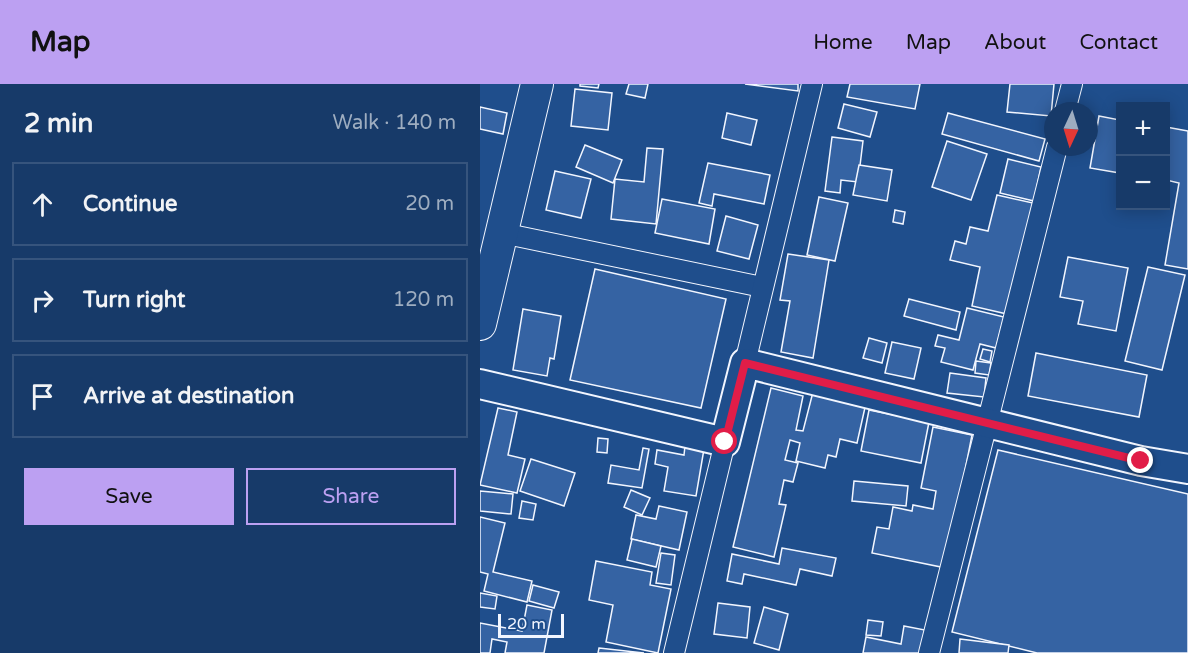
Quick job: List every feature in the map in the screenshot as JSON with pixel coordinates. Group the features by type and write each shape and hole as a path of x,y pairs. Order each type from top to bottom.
{"main road":[{"path":"481,312 537,84"},
{"path":"480,384 725,442 745,363 1141,461 1188,469"}],"street":[{"path":"745,363 812,84"},
{"path":"1067,102 1072,84"},
{"path":"929,653 1055,156"},
{"path":"502,233 762,286"},
{"path":"674,653 725,442"}],"building":[{"path":"580,84 599,84 598,88 580,86"},
{"path":"629,84 648,84 645,98 626,94"},
{"path":"745,84 798,84 798,91"},
{"path":"850,84 920,84 915,109 847,97"},
{"path":"1010,84 1054,84 1052,102 1044,102 1044,115 1007,112"},
{"path":"575,89 612,93 608,130 571,126"},
{"path":"844,104 877,112 870,137 838,128"},
{"path":"480,107 507,113 503,134 480,129"},
{"path":"727,113 757,120 751,145 722,138"},
{"path":"948,113 1044,139 1044,143 1039,161 942,134"},
{"path":"1099,116 1116,119 1116,172 1090,168 1092,156 1098,156"},
{"path":"1170,128 1188,131 1188,269 1165,265 1179,183 1170,181"},
{"path":"832,137 863,141 858,182 841,180 840,193 825,191"},
{"path":"947,141 987,154 971,200 932,187"},
{"path":"585,145 622,160 613,183 576,167"},
{"path":"647,148 663,149 656,224 611,219 615,179 644,182"},
{"path":"1008,159 1041,167 1034,201 1000,193"},
{"path":"708,163 770,175 764,204 714,194 712,206 699,203"},
{"path":"859,165 892,170 887,201 853,195"},
{"path":"555,171 591,179 581,218 546,210"},
{"path":"997,195 1033,203 1007,314 972,306 980,267 950,260 955,241 966,244 970,227 988,231"},
{"path":"819,197 848,203 835,261 807,255"},
{"path":"662,199 715,209 709,244 655,233"},
{"path":"895,210 905,212 903,224 893,222"},
{"path":"726,216 758,225 749,259 717,251"},
{"path":"788,254 829,260 813,358 781,352 790,301 780,300"},
{"path":"1068,257 1128,268 1116,331 1078,324 1083,301 1060,297"},
{"path":"1148,267 1185,275 1162,370 1125,361"},
{"path":"595,269 726,299 701,408 570,380"},
{"path":"909,299 960,312 956,330 904,316"},
{"path":"967,308 1004,317 996,348 980,344 973,370 941,362 945,348 935,346 938,335 959,340"},
{"path":"523,309 561,316 554,359 550,358 547,376 513,370"},
{"path":"869,338 887,343 882,363 863,358"},
{"path":"892,342 921,348 914,379 885,373"},
{"path":"983,349 992,351 990,362 980,359"},
{"path":"1036,353 1147,375 1139,417 1028,396"},
{"path":"976,361 991,363 989,375 975,373"},
{"path":"950,373 986,378 984,397 947,393"},
{"path":"771,388 803,396 796,430 803,431 813,392 866,403 857,443 840,439 836,457 828,455 825,468 796,461 800,443 790,440 785,460 798,463 793,482 784,480 779,504 786,505 774,557 733,547"},
{"path":"498,408 517,412 508,455 525,459 517,493 480,485"},
{"path":"869,410 929,422 921,463 861,451"},
{"path":"933,427 972,435 946,568 872,553 877,527 889,529 893,507 912,511 913,505 933,509 936,491 921,488"},
{"path":"598,438 608,439 607,453 597,452"},
{"path":"685,446 704,449 696,496 664,491 668,467 655,464 657,450 684,455"},
{"path":"643,448 649,449 642,488 608,483 611,465 639,470"},
{"path":"998,450 1188,494 1188,653 1037,653 952,632"},
{"path":"531,459 575,473 564,506 520,491"},
{"path":"854,481 908,486 906,506 852,501"},
{"path":"631,490 650,498 642,515 624,507"},
{"path":"480,491 513,494 511,514 480,511"},
{"path":"522,501 536,504 533,520 519,518"},
{"path":"659,506 687,512 679,550 631,539 636,515 656,519"},
{"path":"480,517 505,523 493,572 532,581 527,602 484,591 488,574 480,572"},
{"path":"632,539 661,546 656,567 627,560"},
{"path":"782,548 836,558 832,576 800,569 796,585 744,574 742,584 727,581 732,554 779,564"},
{"path":"661,553 675,555 671,585 656,583"},
{"path":"596,561 652,572 650,585 671,589 658,653 606,642 613,605 589,600"},
{"path":"533,585 559,592 554,608 529,601"},
{"path":"480,593 497,596 495,609 480,607"},
{"path":"718,603 750,607 747,638 714,634"},
{"path":"527,605 552,610 544,653 505,653 507,642 492,639 490,653 480,653 480,623 522,631"},
{"path":"764,607 788,614 779,650 754,643"},
{"path":"868,620 883,622 881,636 866,635"},
{"path":"904,626 925,630 921,653 863,653 866,637 901,644"},
{"path":"960,639 1009,645 1008,653 959,653"},
{"path":"599,648 644,653 598,653"}],"route":[{"path":"725,442 745,363 1141,461"}]}
